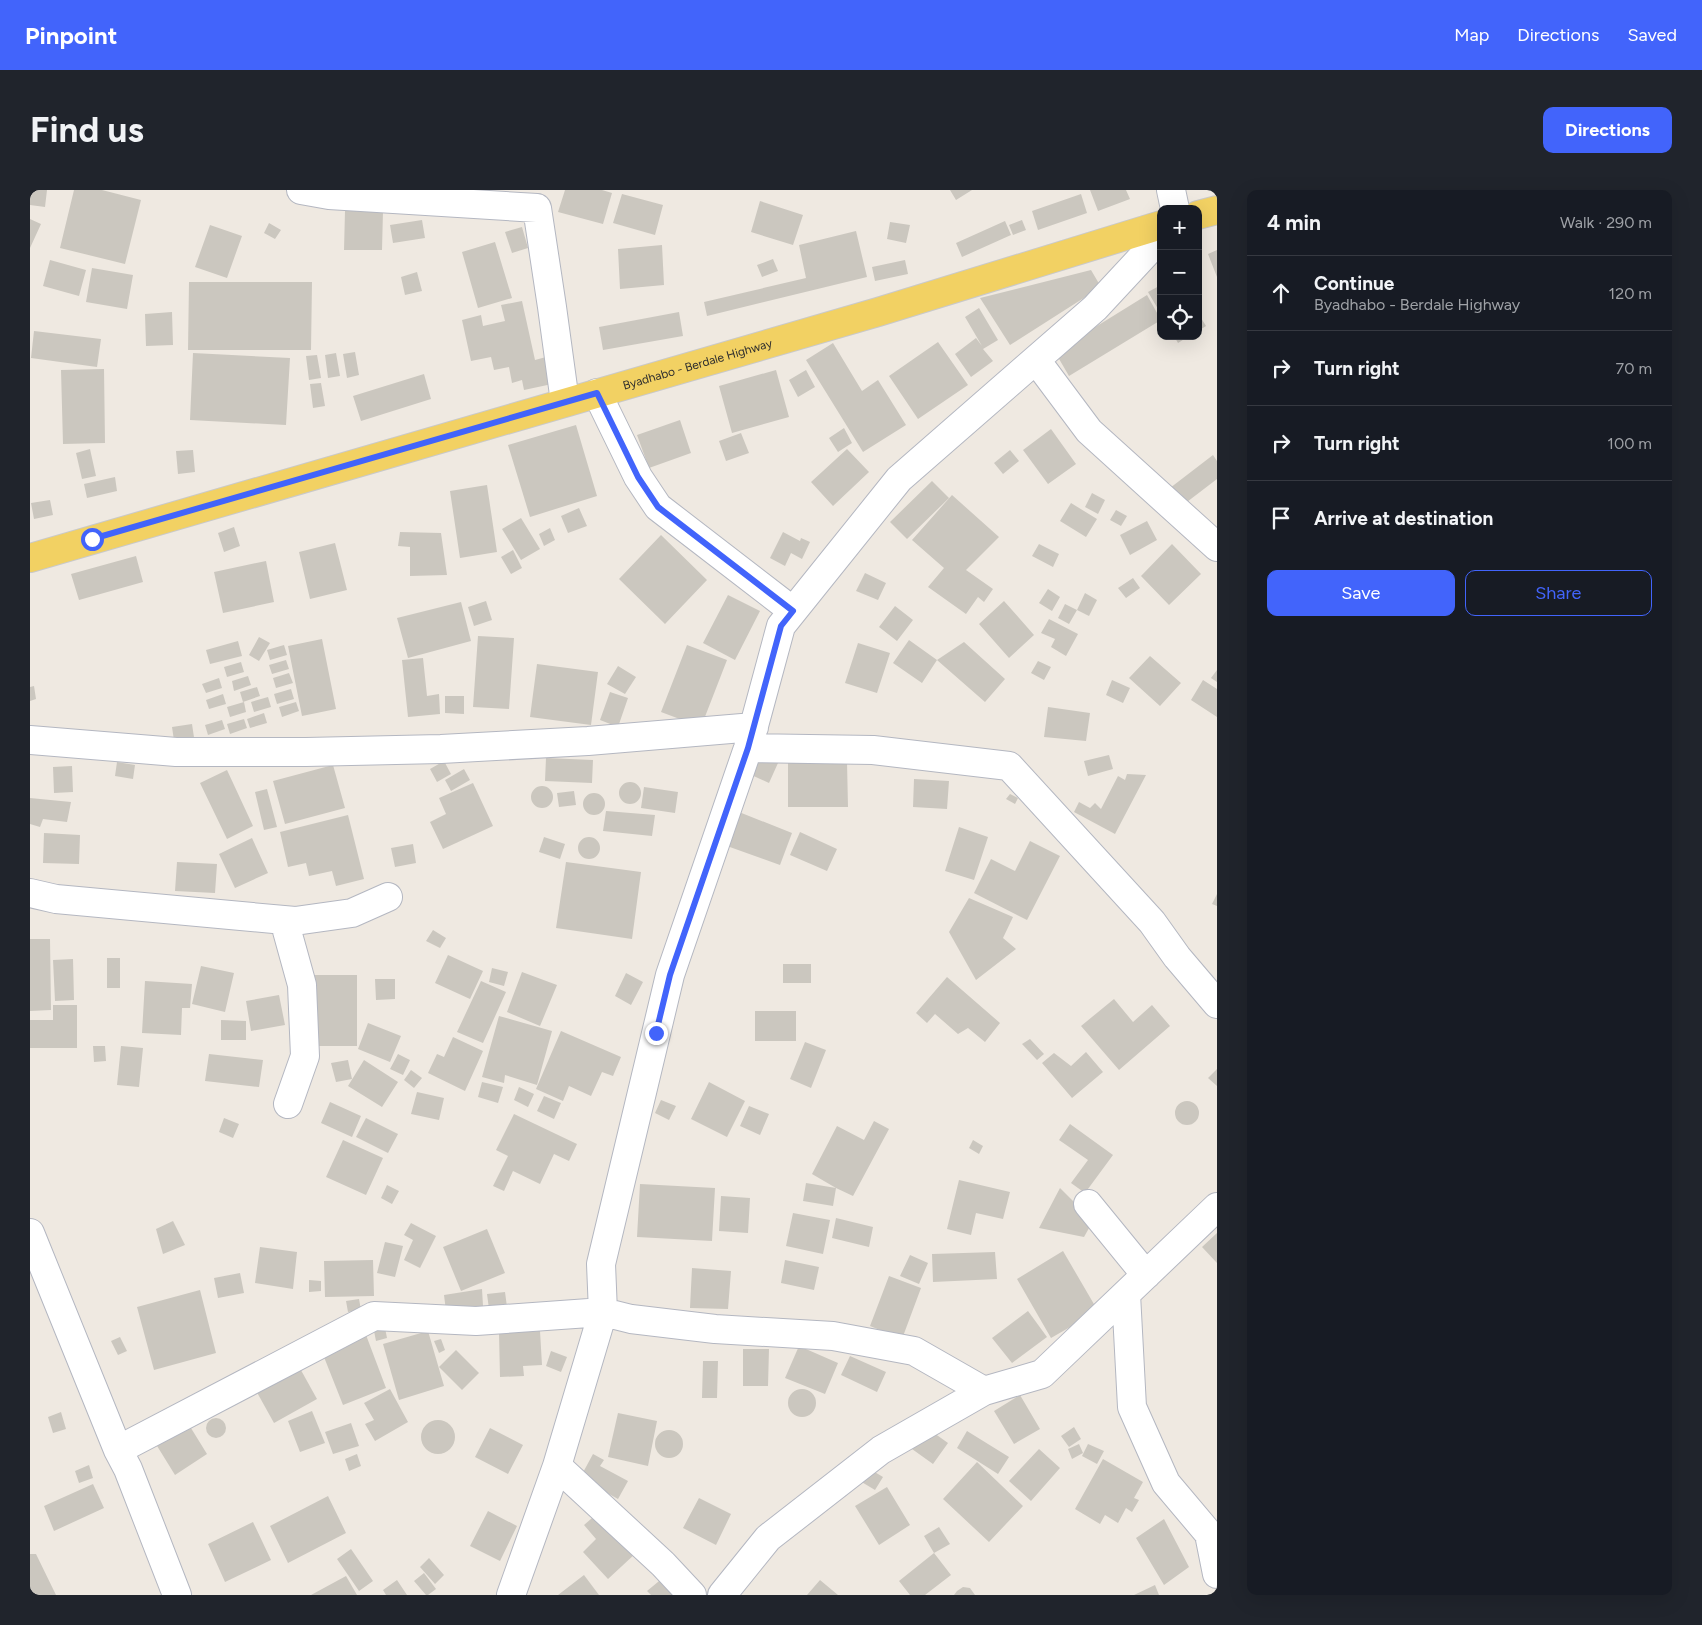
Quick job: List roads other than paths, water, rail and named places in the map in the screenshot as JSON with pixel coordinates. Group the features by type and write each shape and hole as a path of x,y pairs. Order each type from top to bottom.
{"main road":[{"path":"1202,214 1217,210"},
{"name":"Byadhabo - Berdale Highway","path":"30,558 878,312 1157,225"}],"street":[{"path":"300,190 329,195 535,199 565,402"},
{"path":"1171,190 1175,205"},
{"path":"511,1595 557,1466 603,1312 600,1264 670,975 751,738 781,626 899,479 1095,308 1157,242"},
{"path":"1036,360 1089,431 1217,546"},
{"path":"597,393 638,477 658,507 793,611"},
{"path":"30,740 176,752 306,752 441,749 588,741 751,738 1009,766 1152,922 1177,957 1217,1004"},
{"path":"30,893 56,899 295,921 352,913 388,897"},
{"path":"284,920 302,986 305,1056 288,1104"},
{"path":"1088,1204 1146,1275"},
{"path":"722,1595 768,1538 874,1456 984,1391 1042,1374 1217,1207"},
{"path":"30,1233 178,1595"},
{"path":"1126,1294 1132,1407 1166,1483 1209,1534 1217,1574"},
{"path":"118,1450 374,1316 476,1321 603,1312 631,1319 715,1329 832,1336 914,1351 984,1391"},
{"path":"557,1466 663,1564 692,1595"}]}
